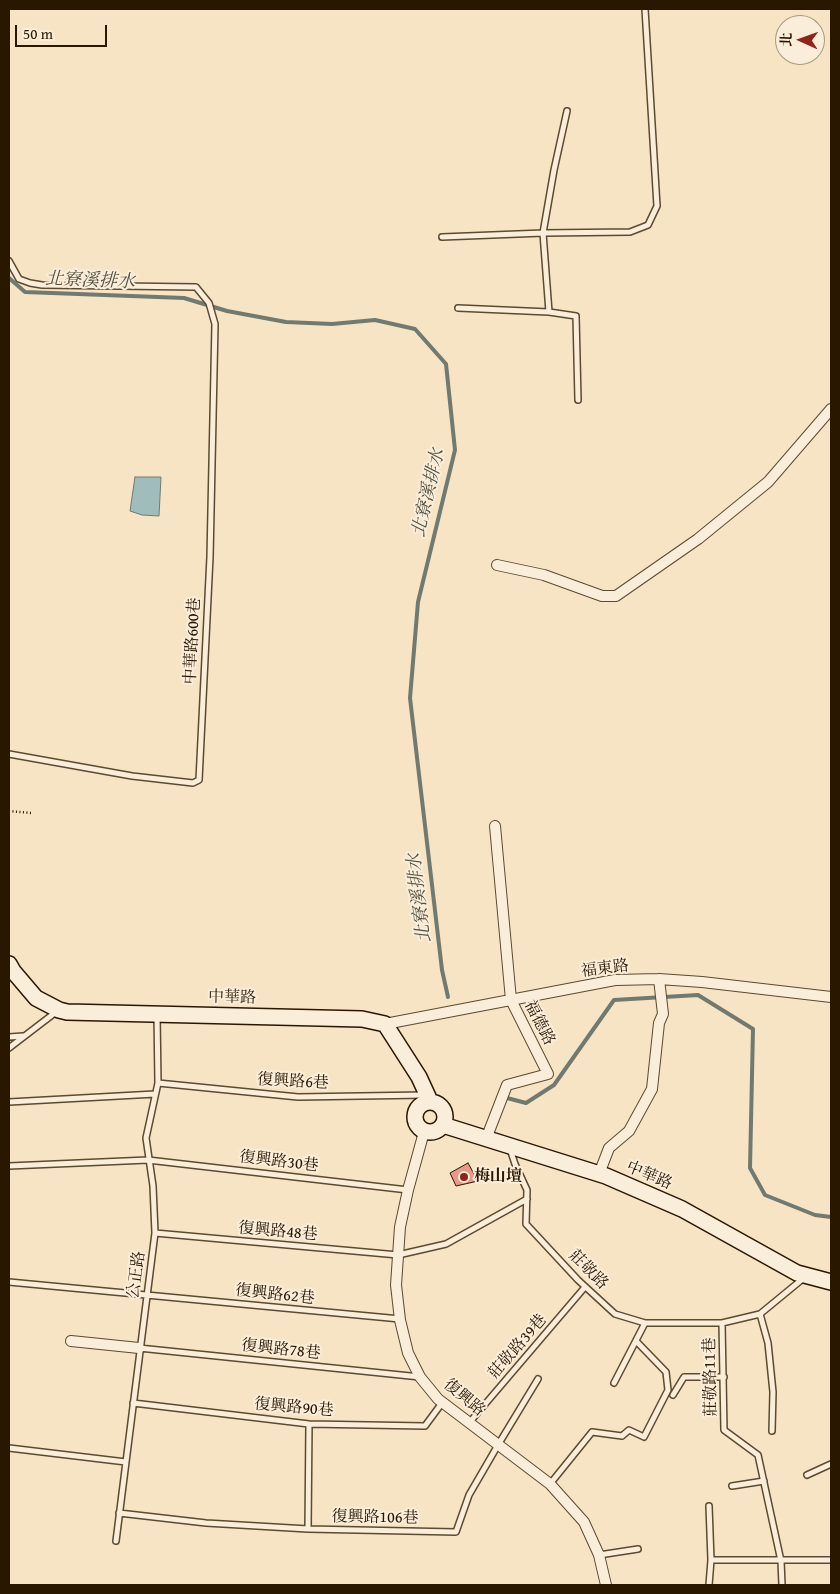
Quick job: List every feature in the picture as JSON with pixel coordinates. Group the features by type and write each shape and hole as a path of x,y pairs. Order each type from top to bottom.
{"street":[{"path":"496,565 544,576 602,596 616,596 698,539 768,482 831,410"},
{"name":"福德路","path":"486,1139 507,1085 548,1074 510,1000 495,826"},
{"name":"中華路","path":"9,964 36,998 67,1012 362,1019 385,1024"},
{"path":"599,1174 609,1148 628,1131 652,1089 659,1023 663,1014 659,979"},
{"name":"福東路","path":"385,1024 615,980 659,979 702,982 831,997"},
{"path":"385,1024 419,1077 429,1098 442,1108 446,1116 443,1125 435,1132 424,1132 416,1124 415,1112 429,1098"},
{"name":"中華路","path":"443,1125 599,1174 682,1209 797,1273 831,1282"},
{"name":"復興路","path":"424,1132 400,1227 396,1285 400,1320 408,1353 420,1377 438,1400 550,1484 584,1522 599,1555 606,1585"},
{"path":"71,1341 139,1348"}],"lane":[{"path":"442,237 543,232 630,232 648,225 657,206 645,9"},
{"path":"549,312 543,232 567,111"},
{"name":"中華路600巷","path":"9,262 19,279 42,285 196,287 209,303 215,324 210,557 199,780 193,783 132,776 9,754"},
{"path":"458,308 549,312 576,316 578,400"},
{"path":"9,1048 59,1010"},
{"name":"公正路","path":"116,1540 155,1233 153,1186 146,1138 158,1083 157,1014"},
{"path":"9,1036 25,1036"},
{"name":"復興路6巷","path":"158,1083 298,1097 429,1098"},
{"path":"9,1102 155,1094"},
{"name":"莊敬路","path":"510,1146 515,1164 528,1190 526,1224 585,1287 615,1314 645,1323 722,1323 760,1314"},
{"name":"復興路30巷","path":"9,1166 148,1160 408,1190"},
{"name":"復興路48巷","path":"155,1233 398,1255 446,1244 527,1199"},
{"path":"772,1431 772,1382 768,1343 760,1314 808,1276"},
{"name":"復興路62巷","path":"9,1282 400,1320"},
{"name":"莊敬路39巷","path":"469,1423 585,1287"},
{"path":"614,1383 645,1323"},
{"name":"莊敬路11巷","path":"722,1323 724,1430 758,1455 781,1561 782,1585"},
{"path":"550,1484 592,1432 622,1436 629,1430 644,1437 668,1390 666,1372 636,1341"},
{"name":"復興路78巷","path":"139,1348 420,1377"},
{"path":"673,1395 684,1377 724,1377"},
{"name":"復興路106巷","path":"119,1513 206,1523 308,1529 456,1532 469,1496 538,1379"},
{"name":"復興路90巷","path":"133,1403 309,1424 425,1426 442,1403"},
{"path":"308,1529 309,1424"},
{"path":"9,1448 126,1462"},
{"path":"807,1475 831,1464"},
{"path":"732,1486 764,1481"},
{"path":"709,1506 711,1560 709,1585"},
{"path":"599,1555 638,1549"},
{"path":"711,1560 831,1560"}],"path":[{"path":"9,810 30,813"}],"water":[{"path":"135,477 161,477 159,516 142,515 130,511"}],"building":[{"name":"梅山壇","path":"468,1163 478,1181 456,1186 450,1173"}],"waterway":[{"name":"北寮溪排水","path":"9,278 25,292 184,298 227,311 286,322 332,324 375,320 415,329 446,364 455,450 418,602 410,698 442,970 448,997"},
{"name":"北寮溪排水","path":"507,1098 526,1103 554,1085 614,1000 698,995 753,1029 750,1168 765,1195 815,1215 831,1217"}],"place":[{"name":"梅山壇","path":"464,1177"}]}
